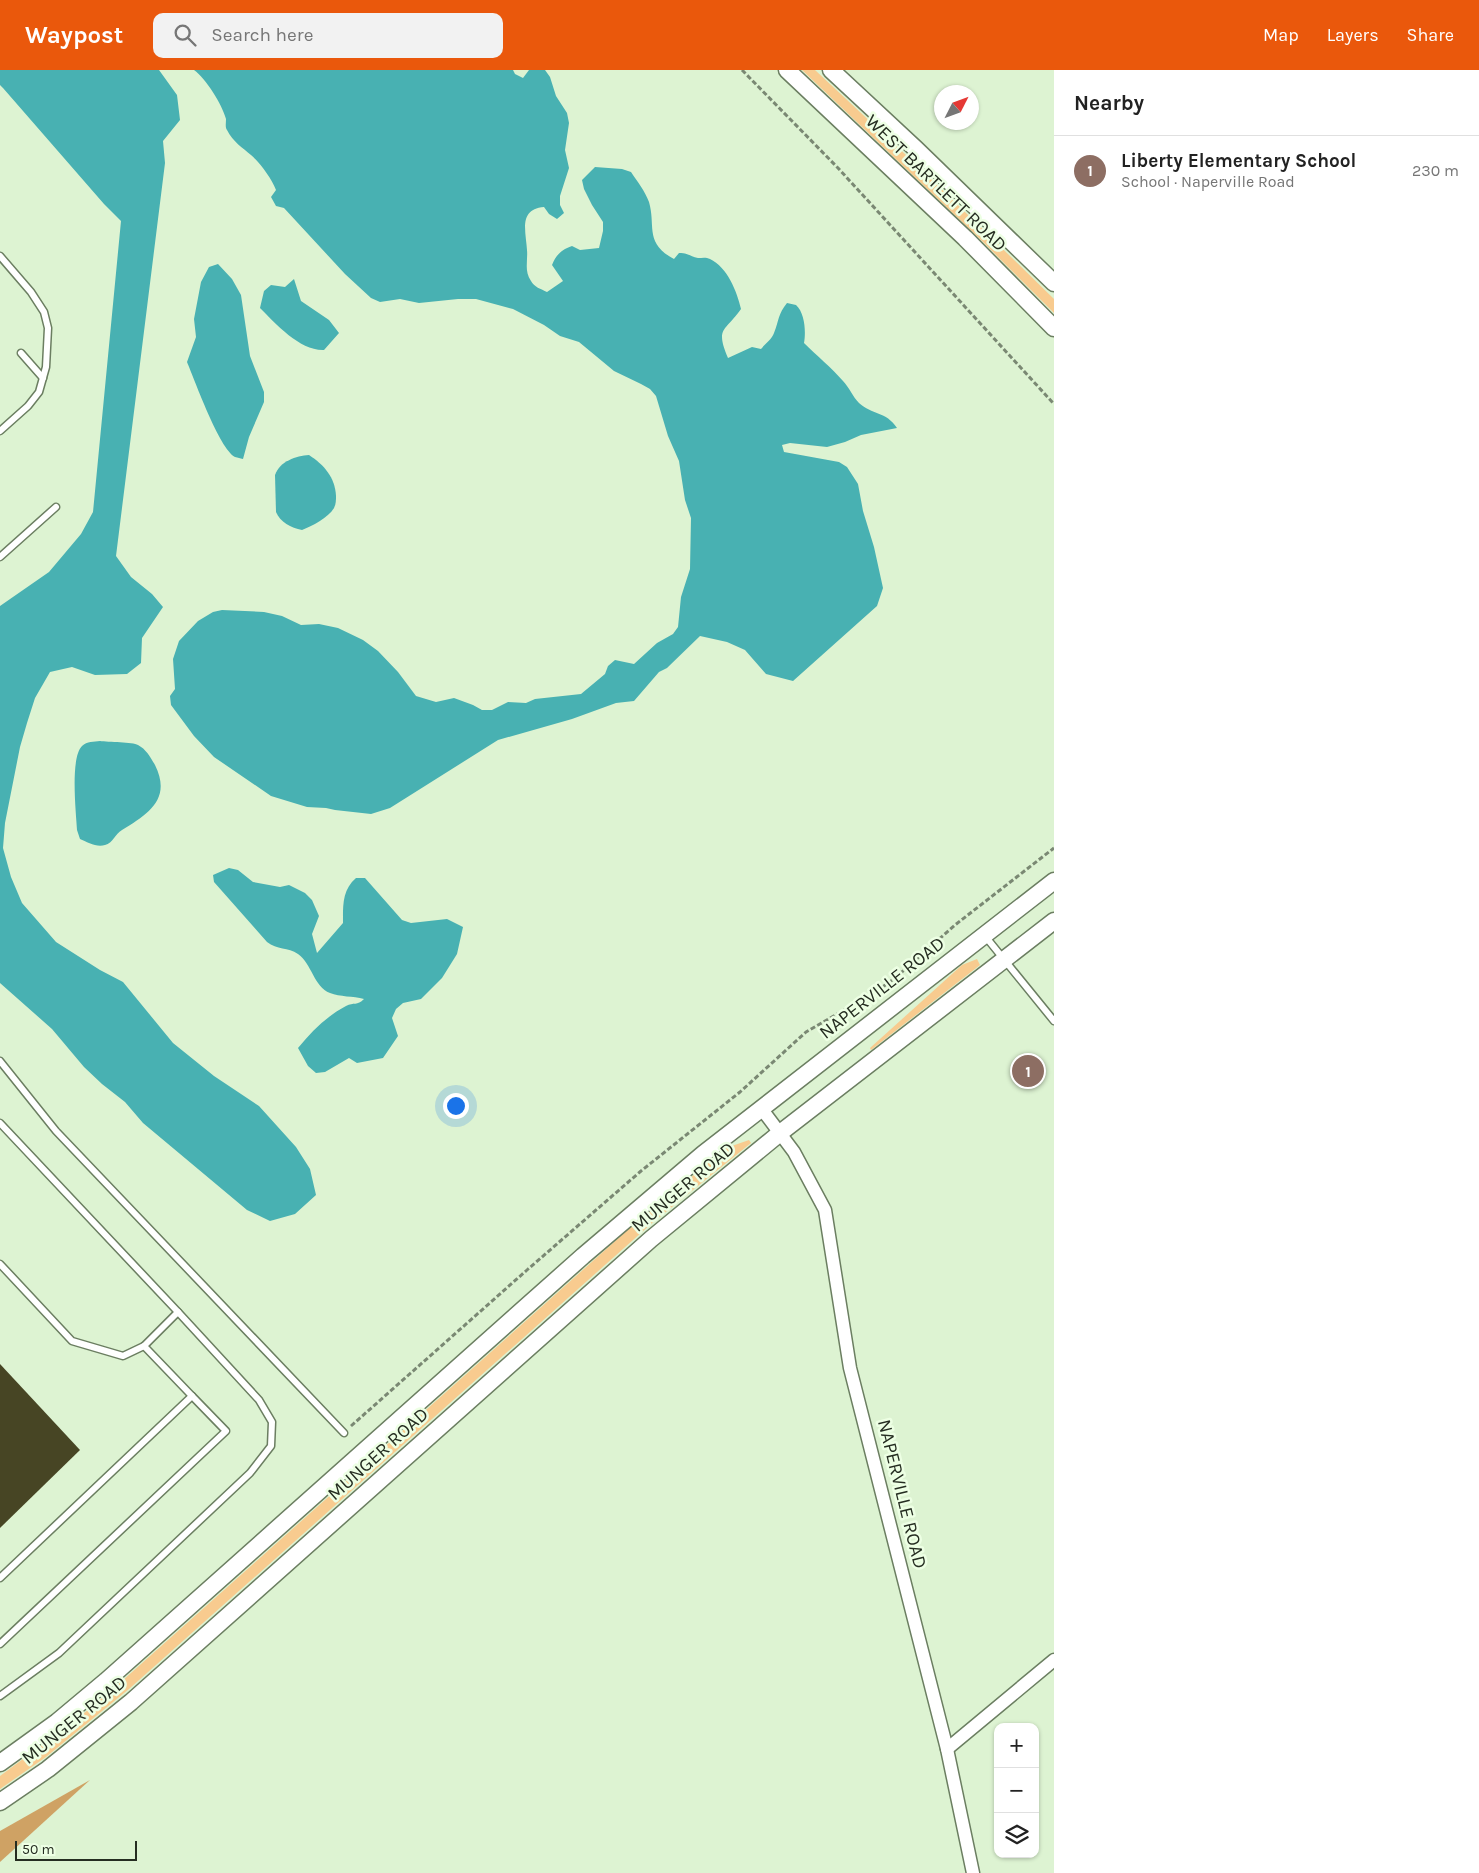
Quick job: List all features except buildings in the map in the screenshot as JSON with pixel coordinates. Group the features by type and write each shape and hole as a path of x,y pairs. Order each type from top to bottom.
{"street":[{"name":"WEST BARTLETT ROAD","path":"787,70 966,238 1054,328"},
{"name":"WEST BARTLETT ROAD","path":"830,70 923,156 1054,283"},
{"name":"NAPERVILLE ROAD","path":"973,1873 946,1750 850,1368 825,1210 794,1152 760,1108 1054,880"},
{"path":"780,1133 1054,921"},
{"name":"MUNGER ROAD","path":"0,1763 57,1722 106,1681 583,1256 760,1108"},
{"name":"MUNGER ROAD","path":"0,1802 97,1732 574,1306 658,1233 780,1133"},
{"path":"946,1750 1054,1660"}],"lane":[{"path":"0,256 31,292 44,312 48,328 46,367 39,392 28,406 0,431"},
{"path":"21,353 43,378"},
{"path":"0,557 56,507"},
{"path":"984,935 1054,1021"},
{"path":"0,1061 56,1132 344,1433"},
{"path":"0,1123 259,1400 272,1422 271,1446 250,1474 59,1653 0,1696"},
{"path":"0,1264 72,1341 123,1356 144,1346 178,1312"},
{"path":"0,1644 226,1431 144,1346"},
{"path":"0,1578 192,1396"}],"path":[{"path":"742,70 838,168 1054,404"},
{"path":"344,1433 605,1202 670,1147 740,1092 806,1032 877,991 895,978 956,925 1054,848"}],"shaded area":[{"path":"802,70 815,70 921,169 1054,299 1054,313 981,240"},
{"path":"977,959 980,965 871,1050 870,1048 962,965"},
{"path":"749,1140 751,1143 651,1224 129,1689 46,1757 0,1789 0,1776 77,1719 113,1689 631,1227 726,1148"},
{"path":"90,1780 0,1862 0,1831"}],"water":[{"path":"0,70 159,70 177,95 180,120 163,141 165,163 116,556 131,577 152,594 163,607 142,638 141,663 127,674 95,675 72,667 50,672 35,698 20,747 5,823 3,848 11,877 22,903 56,942 123,982 173,1043 214,1076 259,1106 296,1147 310,1169 316,1195 295,1214 270,1221 247,1210 143,1123 125,1102 84,1067 52,1029 0,983 0,606 49,572 81,534 93,512 121,221 0,85"},
{"path":"194,70 513,70 515,74 523,78 529,70 545,70 550,77 556,96 567,113 569,123 565,150 569,168 560,196 560,205 564,213 557,219 549,214 544,207 530,212 525,222 527,270 532,283 547,292 563,281 552,265 559,253 572,246 580,250 599,248 603,222 584,189 582,180 595,167 622,169 631,172 649,202 653,234 658,247 674,259 679,253 710,259 721,268 730,280 741,309 726,326 722,335 728,358 752,347 761,349 773,335 780,314 787,303 796,305 799,308 804,323 804,343 845,383 859,403 869,410 884,416 897,428 861,435 827,447 790,443 782,445 784,452 839,462 847,467 858,484 883,588 877,606 793,681 766,674 745,650 727,642 700,636 667,668 659,672 634,701 616,703 572,719 498,740 390,808 371,814 307,807 271,796 214,757 194,736 171,705 170,696 175,689 173,659 179,641 198,621 213,612 222,610 264,612 282,616 301,625 319,624 338,628 363,640 378,651 398,672 416,696 436,702 454,698 482,710 492,710 508,702 526,703 535,699 581,694 605,674 608,666 615,660 634,664 657,643 673,634 678,627 681,597 690,569 691,518 685,500 679,461 668,436 656,396 650,389 614,371 579,342 560,336 544,325 513,309 476,299 419,303 400,299 380,302 371,298 345,274 284,208 276,206 271,197 276,190 265,171 229,134 226,128 224,113 217,99 204,79"},
{"path":"218,264 232,279 241,295 250,356 264,392 264,402 249,437 243,459 235,457 222,441 187,362 196,337 194,319 201,282 209,267"},
{"path":"294,279 301,301 329,320 339,333 324,350 306,346 297,341 281,329 260,308 264,291 271,285 285,287"},
{"path":"309,455 324,467 331,477 336,500 334,508 328,515 302,530 286,524 276,512 275,475 277,470 289,460"},
{"path":"100,741 131,743 141,747 155,765 160,777 161,787 155,804 141,818 120,832 110,842 99,846 80,839 77,830 75,773 78,752 82,746 86,743"},
{"path":"229,868 238,870 253,882 280,887 289,885 305,893 312,900 319,916 312,934 317,953 343,923 343,904 346,893 356,878 365,878 402,920 411,923 447,919 463,927 457,954 442,978 421,999 403,1003 396,1009 392,1018 398,1036 383,1058 357,1063 349,1058 325,1072 316,1073 308,1066 298,1048 332,1014 364,999 330,993 320,986 303,958 290,950 267,942 214,882 213,875"}],"place":[{"name":"Liberty Elementary School","path":"1028,1071"}]}
